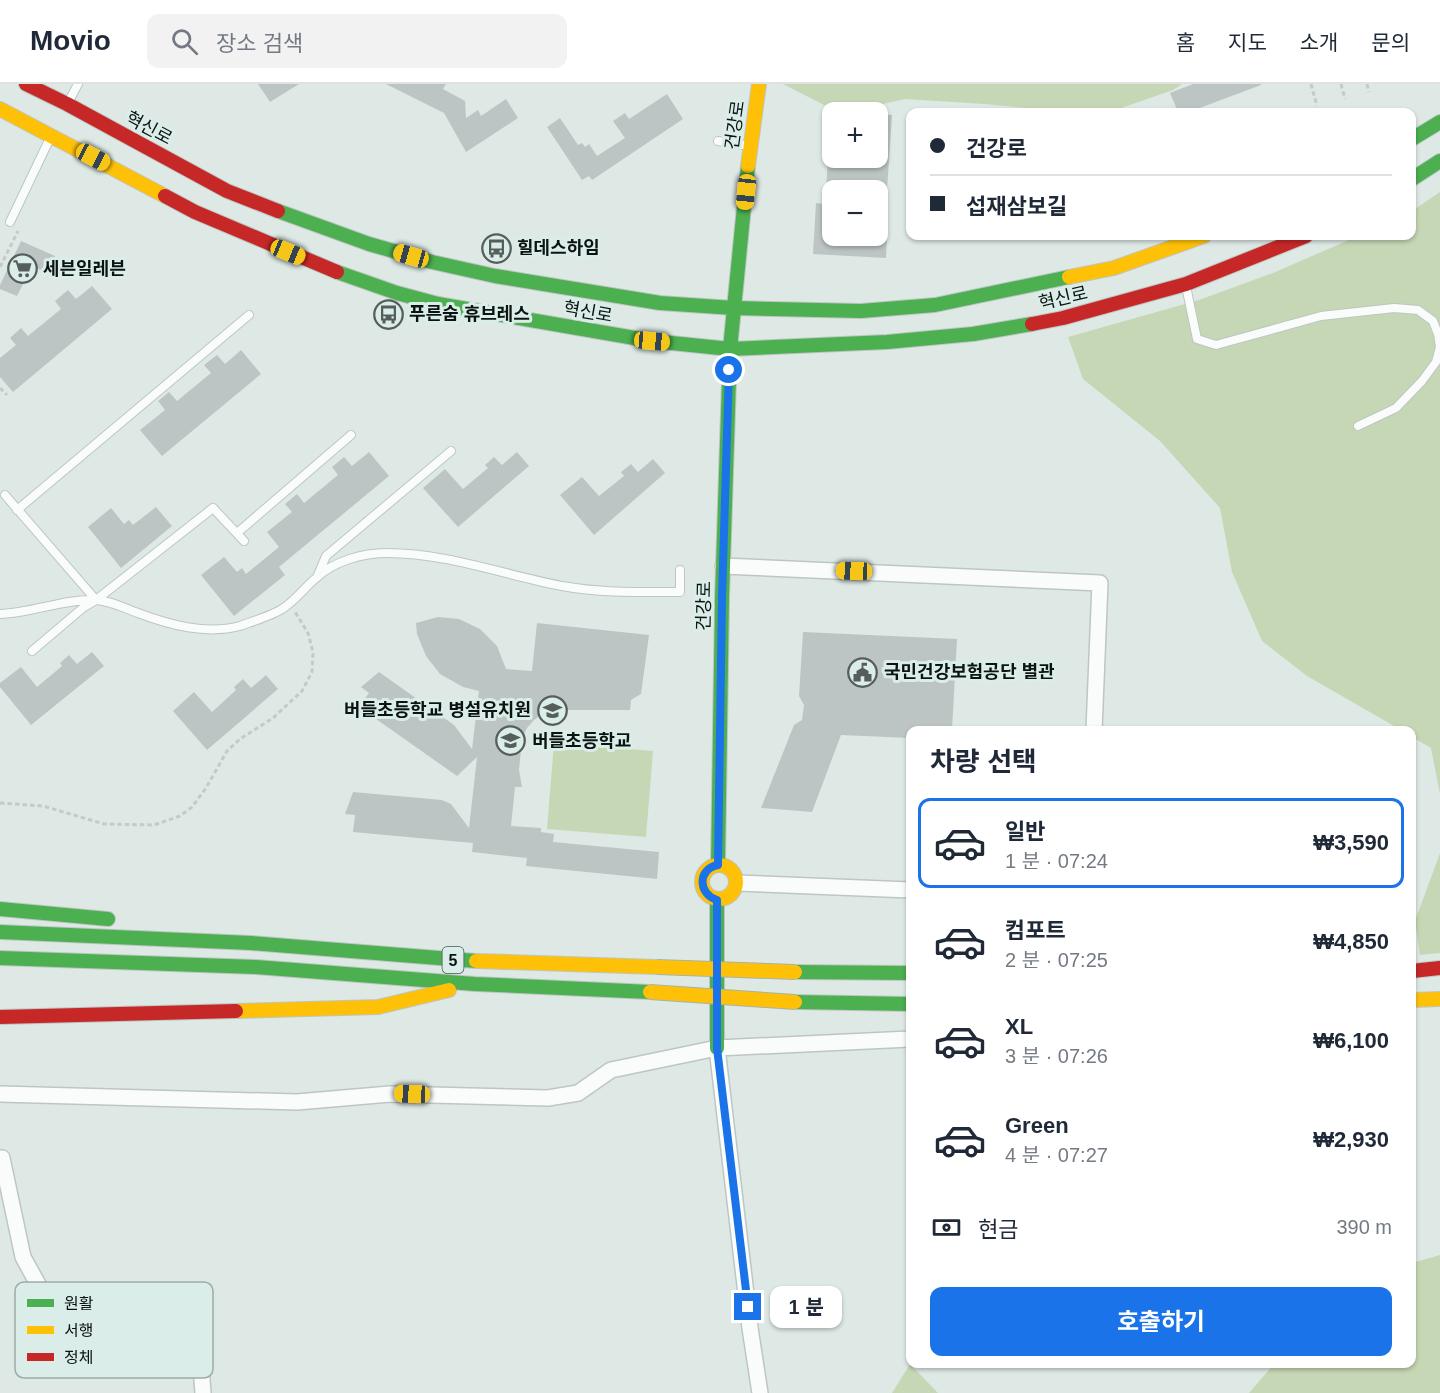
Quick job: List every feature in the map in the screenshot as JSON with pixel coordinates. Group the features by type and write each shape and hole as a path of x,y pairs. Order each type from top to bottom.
{"main road":[{"name":"혁신로","path":"26,84 60,119 195,212 332,271 438,304 652,341 730,349 887,342 973,334 1063,318 1186,284 1296,240"},
{"name":"건강로","path":"718,865 723,566 730,349 750,146 759,87"},
{"name":"혁신로","path":"0,109 60,119 227,191 369,244 432,262 495,276 660,303 734,308 861,311 935,305 1114,268 1193,240"},
{"path":"1416,137 1440,122"},
{"path":"1416,176 1440,161"},
{"path":"718,865 733,872 737,883 733,893 717,900 707,895 702,879 708,869 718,865"},
{"path":"717,900 717,1048"},
{"path":"0,909 125,920"},
{"path":"193,927 410,946 467,962"},
{"name":"5","path":"0,932 251,943 467,962 795,972 906,973"},
{"name":"5","path":"0,958 256,967 476,984 650,992 795,1002 906,1004"},
{"path":"1416,971 1440,968"},
{"path":"0,1017 378,1007 476,984"},
{"path":"1416,1000 1440,999"}],"street":[{"path":"723,566 1100,583 1094,726"},
{"path":"737,883 906,890"},
{"path":"0,1094 297,1102 390,1094 548,1098 578,1094 611,1070 717,1048 906,1039"},
{"path":"717,1048 750,1328 760,1393"},
{"path":"0,1158 2,1158 23,1257 37,1282"},
{"path":"202,1378 203,1393"}],"lane":[{"path":"10,222 78,84"},
{"path":"718,141 750,146"},
{"path":"1186,284 1197,339 1216,345 1321,316 1394,308 1418,310 1428,316 1438,334 1440,347 1436,362 1422,381 1396,408 1358,426"},
{"path":"17,510 249,315"},
{"path":"237,533 351,435"},
{"path":"318,575 326,556 451,451"},
{"path":"5,495 96,600"},
{"path":"32,651 84,607 213,508 244,541"},
{"path":"0,614 80,600 96,600 160,621 209,630 240,626 282,609 318,575 351,558 387,553 480,566 562,586 621,592 680,592 680,570"}],"path":[{"path":"1311,84 1317,106"},
{"path":"1341,84 1345,99"},
{"path":"1367,84 1369,93"},
{"path":"0,267 20,226"},
{"path":"0,388 8,395"},
{"path":"0,804 43,806 104,824 154,825 180,816 199,798 227,751 240,739 273,718 302,692 312,672 313,652 308,633 289,603"}],"green space":[{"path":"783,84 1182,84 1173,90 1121,108 1026,108 905,99 888,103 822,102 822,104"},
{"path":"1440,192 1440,794 1431,748 1416,739 1416,726 1394,726 1307,676 1262,641 1232,572 1220,508 1160,441 1083,379 1068,337 1199,300 1273,273 1349,240 1416,240 1416,208"},
{"path":"554,743 653,751 646,837 547,829"},
{"path":"1440,853 1440,953 1420,955 1416,918"},
{"path":"1440,1255 1440,1393 1249,1393 1271,1368 1416,1368 1416,1262"},
{"path":"908,1368 914,1368 938,1393 892,1393"}],"building":[{"path":"258,84 299,84 270,102"},
{"path":"386,84 446,84 443,89 465,101 466,118 478,110 481,116 506,99 518,118 466,152 444,113"},
{"path":"1193,84 1261,84 1200,108 1176,108 1170,93"},
{"path":"667,94 683,119 592,180 589,176 582,180 547,127 560,118 578,145 582,143 585,147 589,144 597,156 625,138 613,121 625,113 629,119"},
{"path":"888,115 892,115 888,180 827,180 827,168 888,168"},
{"path":"816,203 822,204 822,246 887,246 886,258 813,254"},
{"path":"21,241 55,256 47,273 32,266 17,296 0,289 0,285"},
{"path":"92,286 112,309 13,392 0,377 0,358 16,345 10,338 21,328 28,336 61,309 55,301 68,290 76,299"},
{"path":"241,350 261,374 162,456 140,430 165,410 158,401 169,392 177,401 211,373 204,365 217,355 225,364"},
{"path":"369,452 389,476 279,567 285,575 234,616 201,575 224,557 237,572 242,568 246,574 279,547 267,532 292,512 285,504 297,494 304,503 338,475 332,467 344,457 352,466"},
{"path":"517,452 529,466 458,527 423,488 445,469 463,489 488,468 485,465 494,457 502,465"},
{"path":"653,459 665,473 594,535 560,495 582,477 599,496 624,476 621,472 631,464 638,472"},
{"path":"156,507 172,526 121,568 88,527 111,508 124,524 129,520 133,525"},
{"path":"438,617 459,619 480,629 497,646 506,669 532,671 537,623 649,635 641,694 631,700 630,710 554,710 544,713 527,728 522,739 519,770 522,787 515,787 511,826 541,828 541,832 554,834 553,842 659,852 657,879 526,866 527,858 472,852 473,843 353,832 355,815 345,814 353,792 442,800 451,804 469,828 477,757 457,776 359,707 369,693 361,687 379,672 454,725 472,749 479,691 463,687 440,674 426,656 417,634 416,623"},
{"path":"803,632 957,639 952,726 906,726 906,738 841,735 812,812 761,808 794,725 802,720 804,705 799,696"},
{"path":"92,652 104,666 31,725 0,687 0,683 21,667 37,687 62,666 60,663 69,655 77,664"},
{"path":"266,675 278,689 207,750 173,711 194,692 212,712 236,690 234,687 243,679 251,688"}],"traffic: fast":[{"path":"1416,137 1440,122"},
{"path":"1416,176 1440,161"},
{"path":"718,865 722,598 730,349 748,166"},
{"path":"278,211 369,244 432,262 495,276 660,303 734,308 861,311 935,305 1069,277"},
{"path":"337,272 397,293 438,304 652,341 730,349 887,342 973,334 1032,324"},
{"path":"717,900 717,1048"},
{"path":"0,909 108,919"},
{"path":"0,932 251,943 476,961"},
{"path":"0,958 256,967 475,984 650,992"},
{"path":"795,972 906,973"},
{"path":"795,1002 906,1004"}],"traffic: slow":[{"path":"748,166 759,84"},
{"path":"0,109 165,196"},
{"path":"1069,277 1114,268 1193,240"},
{"path":"719,865 731,870 736,882 731,894 719,899 707,894 702,882 707,870 719,865"},
{"path":"476,961 657,967"},
{"path":"657,967 795,972"},
{"path":"236,1011 378,1007 449,990"},
{"path":"650,992 795,1002"},
{"path":"1416,1000 1440,999"}],"traffic: jam":[{"path":"26,84 227,191 278,211"},
{"path":"165,196 195,212 337,272"},
{"path":"1032,324 1063,318 1186,284 1296,240"},
{"path":"1416,971 1440,968"},
{"path":"0,1017 236,1011"}],"place":[{"name":"힐데스하임","path":"496,248"},
{"name":"세븐일레븐","path":"22,269"},
{"name":"푸른숨 휴브레스","path":"388,314"},
{"name":"국민건강보험공단 별관","path":"863,672"},
{"name":"버들초등학교 병설유치원","path":"552,710"},
{"name":"버들초등학교","path":"511,741"}],"route":[{"path":"729,370 722,598 718,865 708,869 702,879 702,885 707,895 717,900 717,1048 748,1307"}]}
